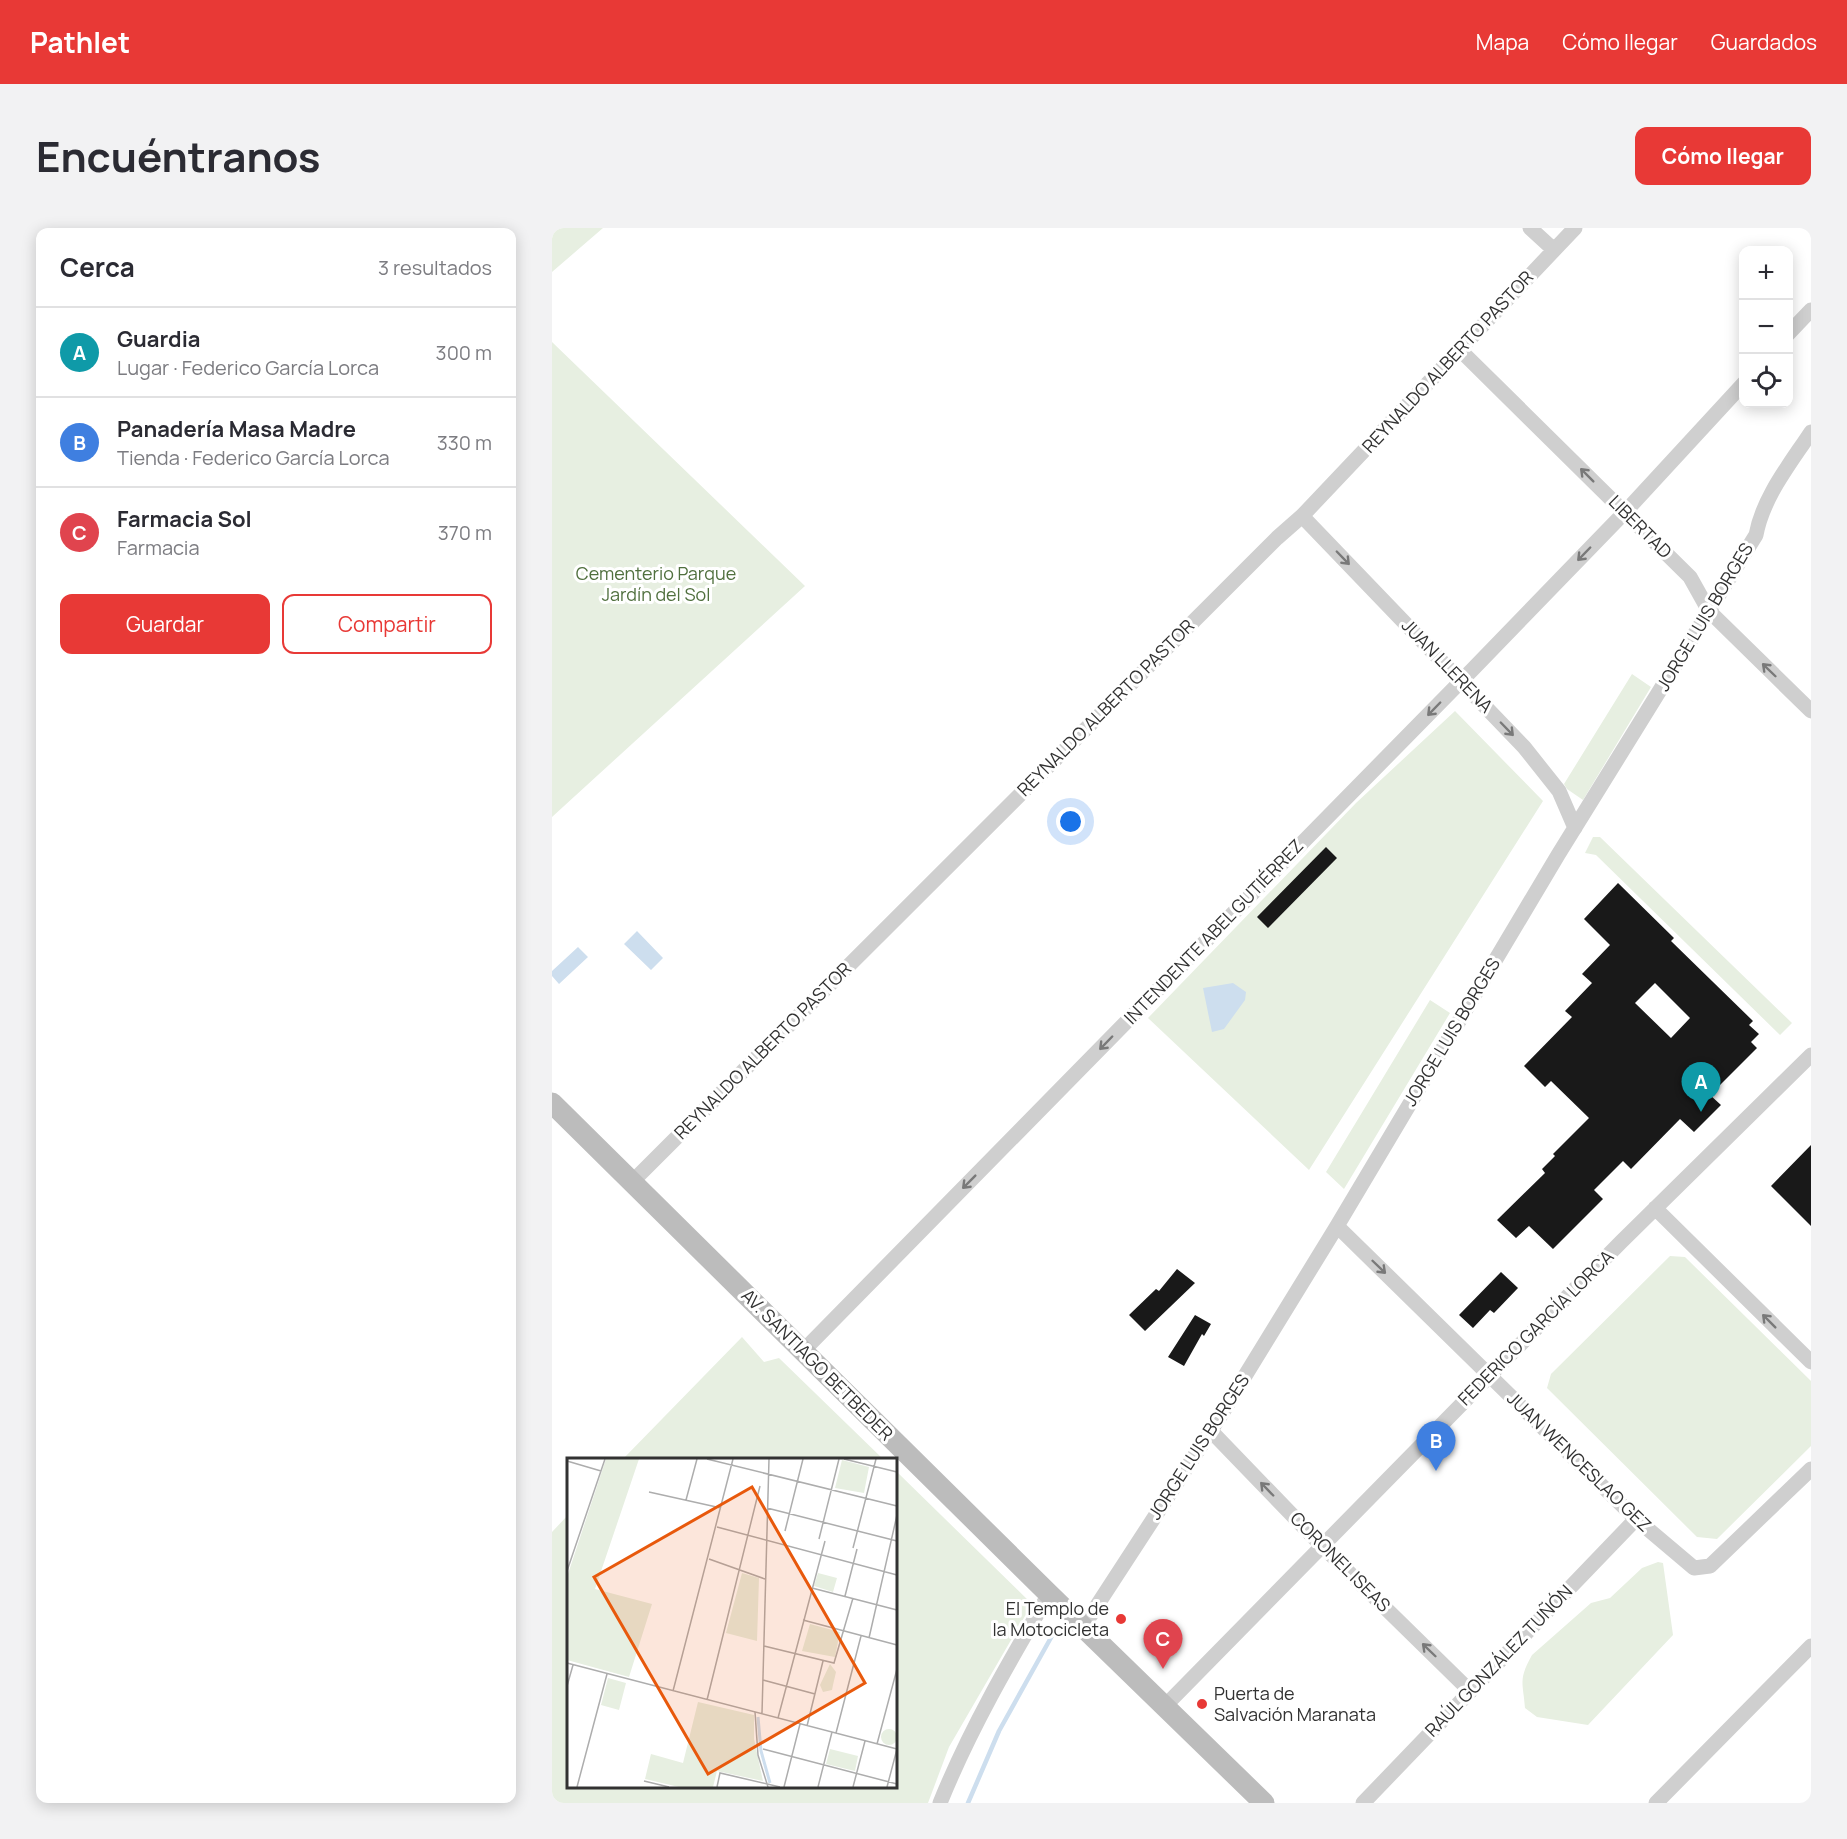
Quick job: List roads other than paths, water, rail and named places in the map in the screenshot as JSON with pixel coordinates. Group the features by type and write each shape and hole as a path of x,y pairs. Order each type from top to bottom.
{"main road":[{"name":"AV. SANTIAGO BETBEDER","path":"552,1103 1048,1594 1264,1803"}],"street":[{"path":"1530,228 1554,250"},
{"name":"REYNALDO ALBERTO PASTOR","path":"632,1182 1260,555 1302,516 1575,228"},
{"path":"1793,329 1811,310"},
{"name":"LIBERTAD","path":"1460,350 1690,577 1709,611 1811,711"},
{"name":"INTENDENTE ABEL GUTIÉRREZ","path":"803,1351 1462,680 1625,512 1739,387"},
{"name":"JORGE LUIS BORGES","path":"1083,1627 1211,1431 1337,1226 1575,828 1756,535 1759,516 1811,432"},
{"name":"JUAN LLERENA","path":"1302,516 1524,747 1559,791 1575,828"},
{"name":"FEDERICO GARCÍA LORCA","path":"1164,1707 1655,1208 1811,1055"},
{"path":"1655,1208 1811,1362"},
{"name":"JUAN WENCESLAO GEZ","path":"1337,1226 1636,1519 1694,1568 1710,1566 1811,1469"},
{"name":"CORONEL ISEAS","path":"1211,1431 1322,1546 1470,1691"},
{"name":"RAÚL GONZÁLEZ TUÑÓN","path":"1363,1803 1636,1519"},
{"path":"940,1803 957,1760 982,1709 1048,1594"},
{"path":"1656,1803 1811,1646"}],"water":[{"path":"637,931 663,958 651,970 624,944"},
{"path":"578,947 588,957 559,984 552,976 552,971"},
{"path":"1233,983 1246,992 1245,1000 1224,1029 1212,1032 1203,988"}],"waterway":[{"path":"968,1803 999,1731 1053,1634"}],"place":[{"name":"Guardia","path":"1701,1112"},
{"name":"Panadería Masa Madre","path":"1436,1471"},
{"name":"El Templo de la Motocicleta","path":"1121,1619"},
{"name":"Farmacia Sol","path":"1163,1669"},
{"name":"Puerta de Salvación Maranata","path":"1202,1704"}],"park label":[{"name":"Cementerio Parque Jardín del Sol","path":"656,584"}]}
